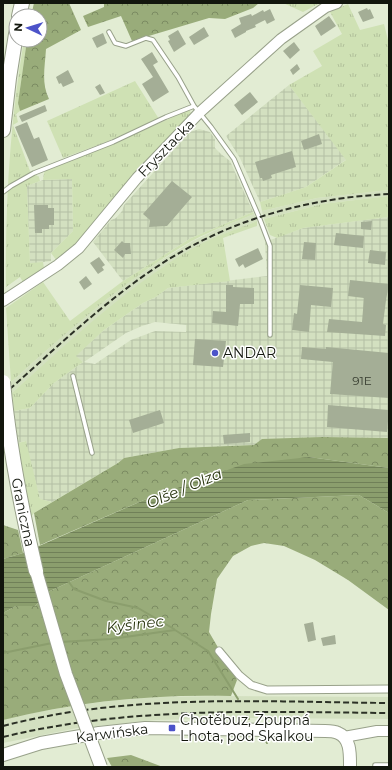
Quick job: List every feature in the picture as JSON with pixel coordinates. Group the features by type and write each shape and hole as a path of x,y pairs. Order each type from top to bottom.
{"highway":[{"path":"3,130 14,48"},
{"name":"Graniczna","path":"3,382 8,427 18,490 36,571"}],"main road":[{"path":"36,571 66,674 101,767"},
{"name":"Karwińska","path":"3,755 41,743 99,733 145,728 325,731 337,732 344,737"},
{"path":"344,737 350,750 350,767"}],"street":[{"name":"Frysztacka","path":"3,300 58,265 79,248 196,110 282,39 326,7 337,3"},
{"path":"219,650 239,675 252,685 267,690 389,689"},
{"name":"Karwińska","path":"344,737 377,731 389,731"}],"lane":[{"path":"108,32 115,43 126,46 146,38 153,40 178,77 196,110 211,127 234,159 270,246 270,335"},
{"path":"3,192 34,173 113,142 172,115 196,110"},
{"path":"73,376 92,452"},
{"path":"375,767 375,765 389,765"}],"shaded area":[{"path":"289,85 347,159 306,187 260,202 240,158 226,136"},
{"path":"199,129 210,132 215,139 215,148 230,161 253,212 191,238 123,281 93,242 111,220 116,218 122,211 124,205 190,132"},
{"path":"72,179 73,231 51,253 51,261 30,264 27,186 43,180"},
{"path":"389,190 389,196 322,204 264,219 262,211 317,198"},
{"path":"254,214 257,221 196,247 160,269 83,330 12,393 11,382 77,323 129,282 193,241"},
{"path":"389,217 389,438 322,437 254,445 179,448 124,458 52,502 40,499 25,441 18,443 14,411 30,408 54,383 83,362 75,356 104,330 143,303 156,297 168,288 267,276 265,242 303,228","holes":["155,322 186,325 186,332 155,331 131,340 95,364 84,362 126,333 142,326"]},
{"path":"154,697 389,697 389,719 250,718 156,720 77,728 3,743 3,720 11,717 71,706 117,700"}],"green space":[{"path":"34,3 69,3 81,30 48,48 48,8 33,8"},
{"path":"104,3 259,3 253,8 225,19 209,18 132,41 121,16 88,27 83,16 104,7"},
{"path":"283,3 317,3 318,4 303,12"},
{"path":"348,4 360,30 384,24 389,44 389,190 317,198 262,211 260,202 306,187 346,160 289,85 322,66 313,51 342,34 330,12"},
{"path":"23,48 26,48 18,103 20,111 16,114 18,122 13,125 30,171 33,175 39,177 40,181 27,186 30,263 43,262 44,268 23,282 20,277 6,287 6,225 9,163 15,102"},
{"path":"26,48 48,48 46,49 44,81 49,99 20,111 18,103"},
{"path":"135,81 159,119 106,142 63,158 47,121"},
{"path":"189,110 191,113 184,122 73,248 57,261 51,253 73,231 72,179 43,180 46,170 114,143"},
{"path":"389,196 389,217 303,228 277,238 270,235 264,219 322,204"},
{"path":"253,212 254,214 192,241 143,272 98,307 11,382 6,308 43,282 70,321 123,281 191,238"},
{"path":"257,221 257,226 223,238 230,281 168,288 156,297 143,303 104,330 76,356 83,362 54,383 30,408 14,411 12,393 77,334 146,279 195,247 218,236"},
{"path":"322,437 389,438 389,468 309,457 144,500 40,545 34,513 124,458 179,448 254,445 262,439"},
{"path":"26,441 40,499 52,502 34,513 31,517 18,443"},
{"path":"359,495 389,513 389,610 348,580 315,560 284,546 264,543 251,546 233,556 217,579 211,614 209,632 237,680 231,696 174,696 116,700 59,708 3,720 3,613 16,606 35,606 50,591 248,500"},
{"path":"3,525 18,530 23,553 3,559"},
{"path":"131,755 163,767 112,767 107,758"}],"water":[{"name":"Olše / Olza","path":"309,457 389,468 389,513 359,495 248,500 50,591 35,606 16,606 3,613 3,559 23,553 144,500 244,464"}],"building":[{"path":"367,8 368,10 370,9 374,18 363,22 358,12"},
{"path":"270,9 275,20 267,24 265,20 255,25 256,27 235,38 231,30 241,24 239,18 251,14 252,16 263,10 264,12"},
{"path":"329,16 336,26 321,36 315,26"},
{"path":"204,27 209,36 194,45 189,37"},
{"path":"178,30 186,44 174,52 168,41 170,40 168,36"},
{"path":"103,33 107,43 97,48 92,38"},
{"path":"294,42 300,50 290,59 283,51"},
{"path":"152,52 158,62 153,65 169,92 153,102 142,84 153,77 141,59"},
{"path":"297,64 300,69 293,75 290,70"},
{"path":"68,70 74,82 63,87 61,83 59,84 56,77"},
{"path":"100,84 105,93 100,95 95,87"},
{"path":"250,92 258,102 242,115 234,105"},
{"path":"45,105 47,111 22,122 19,116"},
{"path":"27,122 34,139 39,137 48,160 32,167 15,127"},
{"path":"319,134 322,144 304,150 301,141"},
{"path":"292,151 296,167 271,175 272,178 263,181 262,178 260,178 255,162"},
{"path":"172,181 192,197 167,226 149,227 150,220 143,214"},
{"path":"34,205 48,205 48,208 54,208 54,225 49,225 49,229 42,229 42,233 35,233"},
{"path":"372,221 371,230 361,229 361,222"},
{"path":"336,233 364,236 363,248 334,245"},
{"path":"122,241 124,243 130,243 131,254 125,254 123,258 114,250"},
{"path":"304,242 316,243 315,260 302,259"},
{"path":"258,248 263,259 245,268 243,264 239,267 235,259"},
{"path":"370,250 386,252 385,265 368,263"},
{"path":"99,257 105,265 102,267 104,270 98,274 90,263"},
{"path":"86,276 92,284 84,290 79,282"},
{"path":"350,280 389,284 383,324 386,325 385,336 327,332 329,319 362,322 364,298 348,296"},
{"path":"226,285 233,285 233,287 254,288 254,304 240,304 238,326 212,323 213,311 226,312"},
{"path":"300,285 333,288 331,307 311,305 309,332 292,330 294,313 297,314"},
{"name":"ANDAR","path":"195,339 226,341 223,367 193,365"},
{"path":"302,347 326,349 326,347 389,353 389,398 330,394 333,362 301,359"},
{"path":"328,405 389,410 387,432 327,427"},
{"path":"160,410 164,423 133,433 129,420"},
{"path":"250,433 250,442 224,444 223,435"},
{"path":"313,622 316,640 308,642 304,624"},
{"path":"335,635 336,644 323,646 321,638"}],"waterway":[{"path":"68,581 74,589 106,601 138,608 174,629"},
{"name":"Kyšinec","path":"60,642 111,639 175,630 208,651 238,699"},
{"name":"Kyšinec","path":"3,653 52,643"},
{"name":"Kyšinec","path":"265,739 267,743"}],"railway":[{"path":"3,395 115,297 155,268 182,251 209,237 267,215 327,201 358,196 389,194"},
{"path":"3,726 50,715 98,708 146,704 243,701 389,703"},
{"path":"3,737 51,727 99,720 195,713 389,713"}],"place":[{"name":"ANDAR","path":"215,353"},
{"name":"Chotěbuz, Zpupná Lhota, pod Skalkou","path":"172,728"}]}
